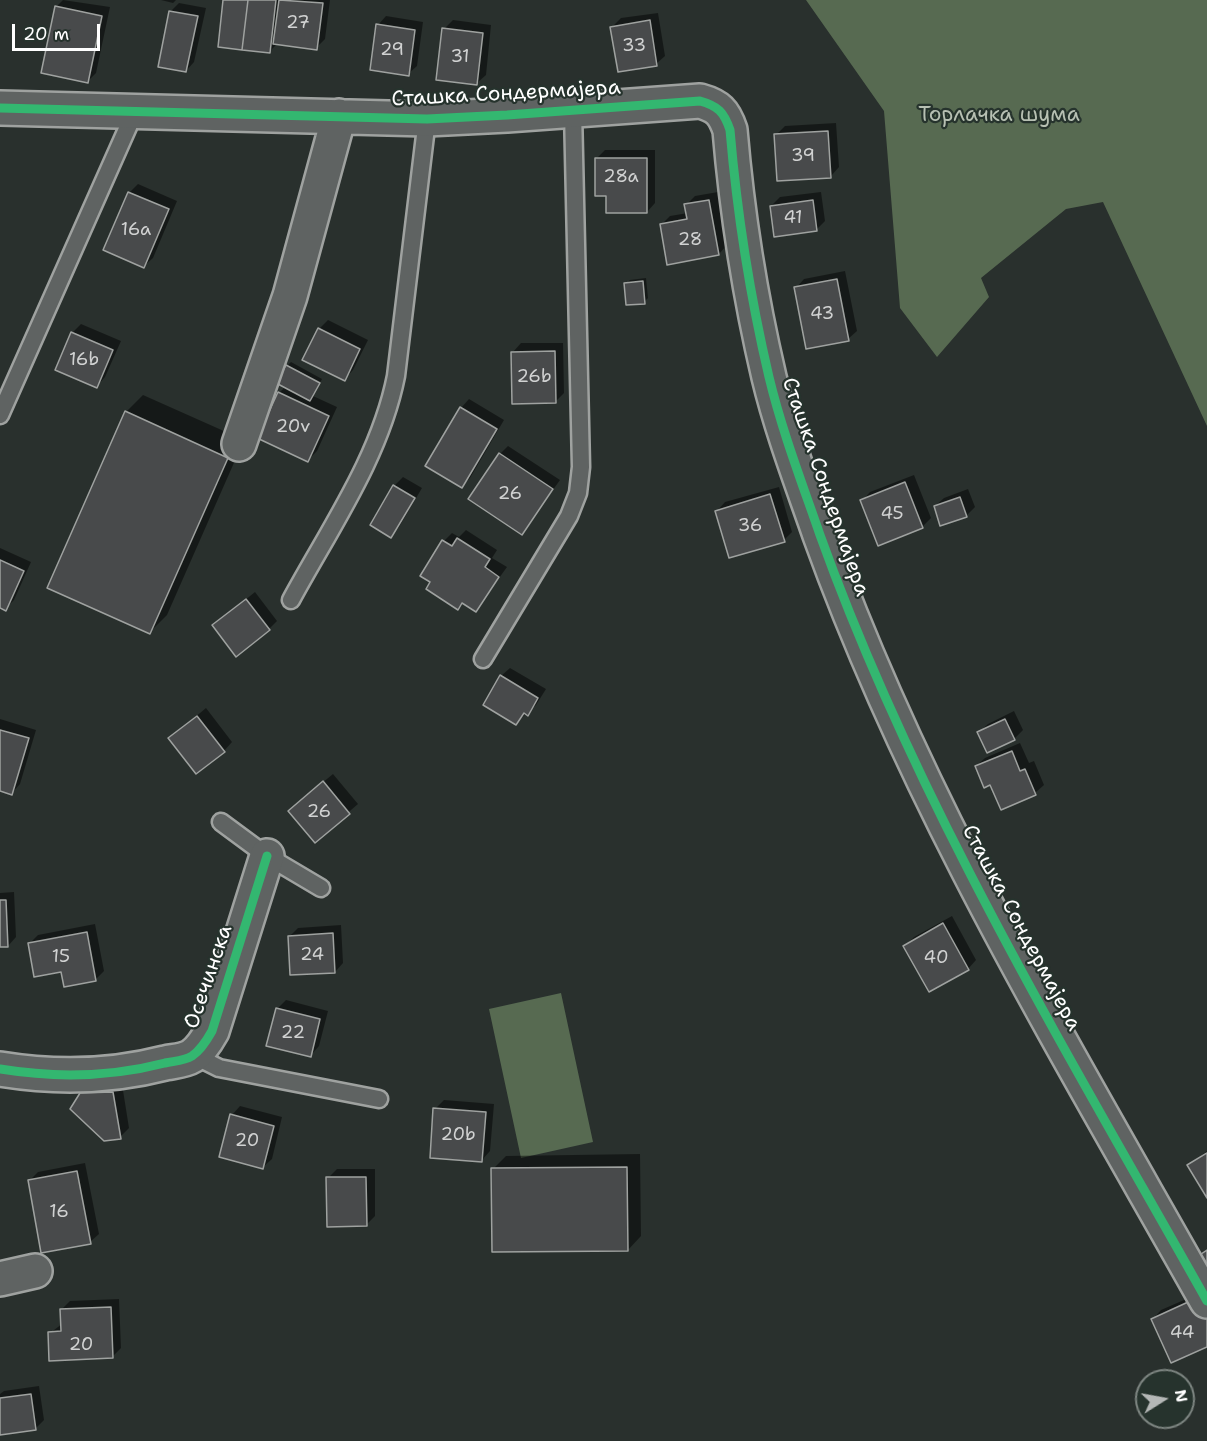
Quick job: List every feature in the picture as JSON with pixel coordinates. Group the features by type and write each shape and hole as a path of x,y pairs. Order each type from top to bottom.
{"street":[{"name":"Сташка Сондермајера","path":"0,108 136,109 428,118 573,111 700,100 715,105 725,116 730,130 748,272 769,378 788,444 847,609 920,775 970,873 1207,1301"},
{"path":"239,444 290,296 339,116"},
{"name":"Осечинска","path":"0,1069 38,1075 95,1074 145,1069 193,1055 206,1043 212,1031 267,856"},
{"path":"0,1279 35,1271"}],"lane":[{"path":"0,415 136,109"},
{"path":"483,659 569,516 578,493 581,467 573,111"},
{"path":"291,600 378,441 389,411 396,376 428,118"},
{"path":"222,822 267,856 321,888"},
{"path":"193,1055 219,1068 379,1099"}],"green space":[{"name":"Торлачка шума","path":"806,0 1207,0 1207,426 1103,202 1066,209 981,278 989,297 937,357 900,308 884,111"},
{"path":"561,993 593,1142 521,1158 489,1009"}],"building":[{"path":"223,0 248,0 242,50 218,47"},
{"path":"248,0 276,0 270,53 242,50"},
{"path":"279,0 323,3 317,50 273,44"},
{"path":"55,6 102,16 88,83 41,73"},
{"path":"169,11 198,16 186,72 158,67"},
{"path":"650,20 657,66 618,72 610,27"},
{"path":"376,24 415,30 409,76 370,70"},
{"path":"442,28 483,33 477,85 436,80"},
{"path":"828,131 831,178 777,181 774,134"},
{"path":"595,158 647,158 647,213 606,213 606,196 595,196"},
{"path":"128,192 169,209 144,268 103,250"},
{"path":"709,200 719,255 667,265 660,224 687,219 684,204"},
{"path":"813,200 817,231 774,237 770,206"},
{"path":"837,279 849,341 806,349 794,287"},
{"path":"643,281 645,304 626,305 624,283"},
{"path":"318,328 360,349 345,381 302,360"},
{"path":"71,332 113,350 97,388 55,370"},
{"path":"555,351 556,403 512,404 511,352"},
{"path":"286,365 320,383 310,401 276,383"},
{"path":"278,392 329,416 308,462 257,438"},
{"path":"460,407 497,429 462,488 425,466"},
{"path":"125,411 228,458 150,634 47,588"},
{"path":"499,453 553,489 522,535 468,499"},
{"path":"905,482 923,528 878,546 860,500"},
{"path":"393,485 415,498 391,538 370,525"},
{"path":"770,494 785,542 729,558 715,511"},
{"path":"960,497 967,517 940,526 934,506"},
{"path":"457,538 490,559 485,567 499,577 476,612 462,603 458,610 426,589 430,582 420,576 442,540 452,546"},
{"path":"0,560 24,571 6,611 0,608"},
{"path":"246,599 270,630 236,657 212,625"},
{"path":"500,675 538,698 528,716 524,713 516,725 483,705"},
{"path":"197,716 225,752 196,774 168,738"},
{"path":"1005,719 1015,740 987,753 977,732"},
{"path":"0,730 29,738 12,795 0,791"},
{"path":"1012,751 1020,771 1025,769 1036,795 1001,810 990,785 984,788 975,766"},
{"path":"323,781 350,814 315,843 288,811"},
{"path":"0,900 6,900 8,947 0,947"},
{"path":"943,923 969,970 929,992 903,946"},
{"path":"87,932 96,981 64,987 61,972 34,977 28,943"},
{"path":"333,933 335,973 290,975 288,936"},
{"path":"276,1008 320,1019 311,1057 266,1046"},
{"path":"113,1092 121,1139 104,1141 70,1109 80,1093"},
{"path":"433,1108 486,1112 482,1162 430,1158"},
{"path":"230,1114 274,1126 263,1169 219,1157"},
{"path":"1207,1153 1207,1198 1187,1165"},
{"path":"627,1167 628,1251 492,1252 491,1168"},
{"path":"77,1171 91,1244 41,1253 28,1180"},
{"path":"326,1177 366,1177 367,1226 327,1227"},
{"path":"1207,1250 1207,1272 1198,1256"},
{"path":"1199,1297 1207,1315 1207,1347 1171,1363 1151,1319"},
{"path":"111,1307 113,1358 49,1361 48,1332 61,1331 60,1309"},
{"path":"31,1394 36,1430 0,1435 0,1398"}],"cycle path":[{"path":"0,108 427,119 700,101 720,111 730,130 745,254 774,397 820,535 859,635 902,734 997,926 1207,1301"},
{"path":"0,1069 41,1074 83,1075 145,1068 182,1060 195,1054 204,1045 212,1031 267,856"}]}
